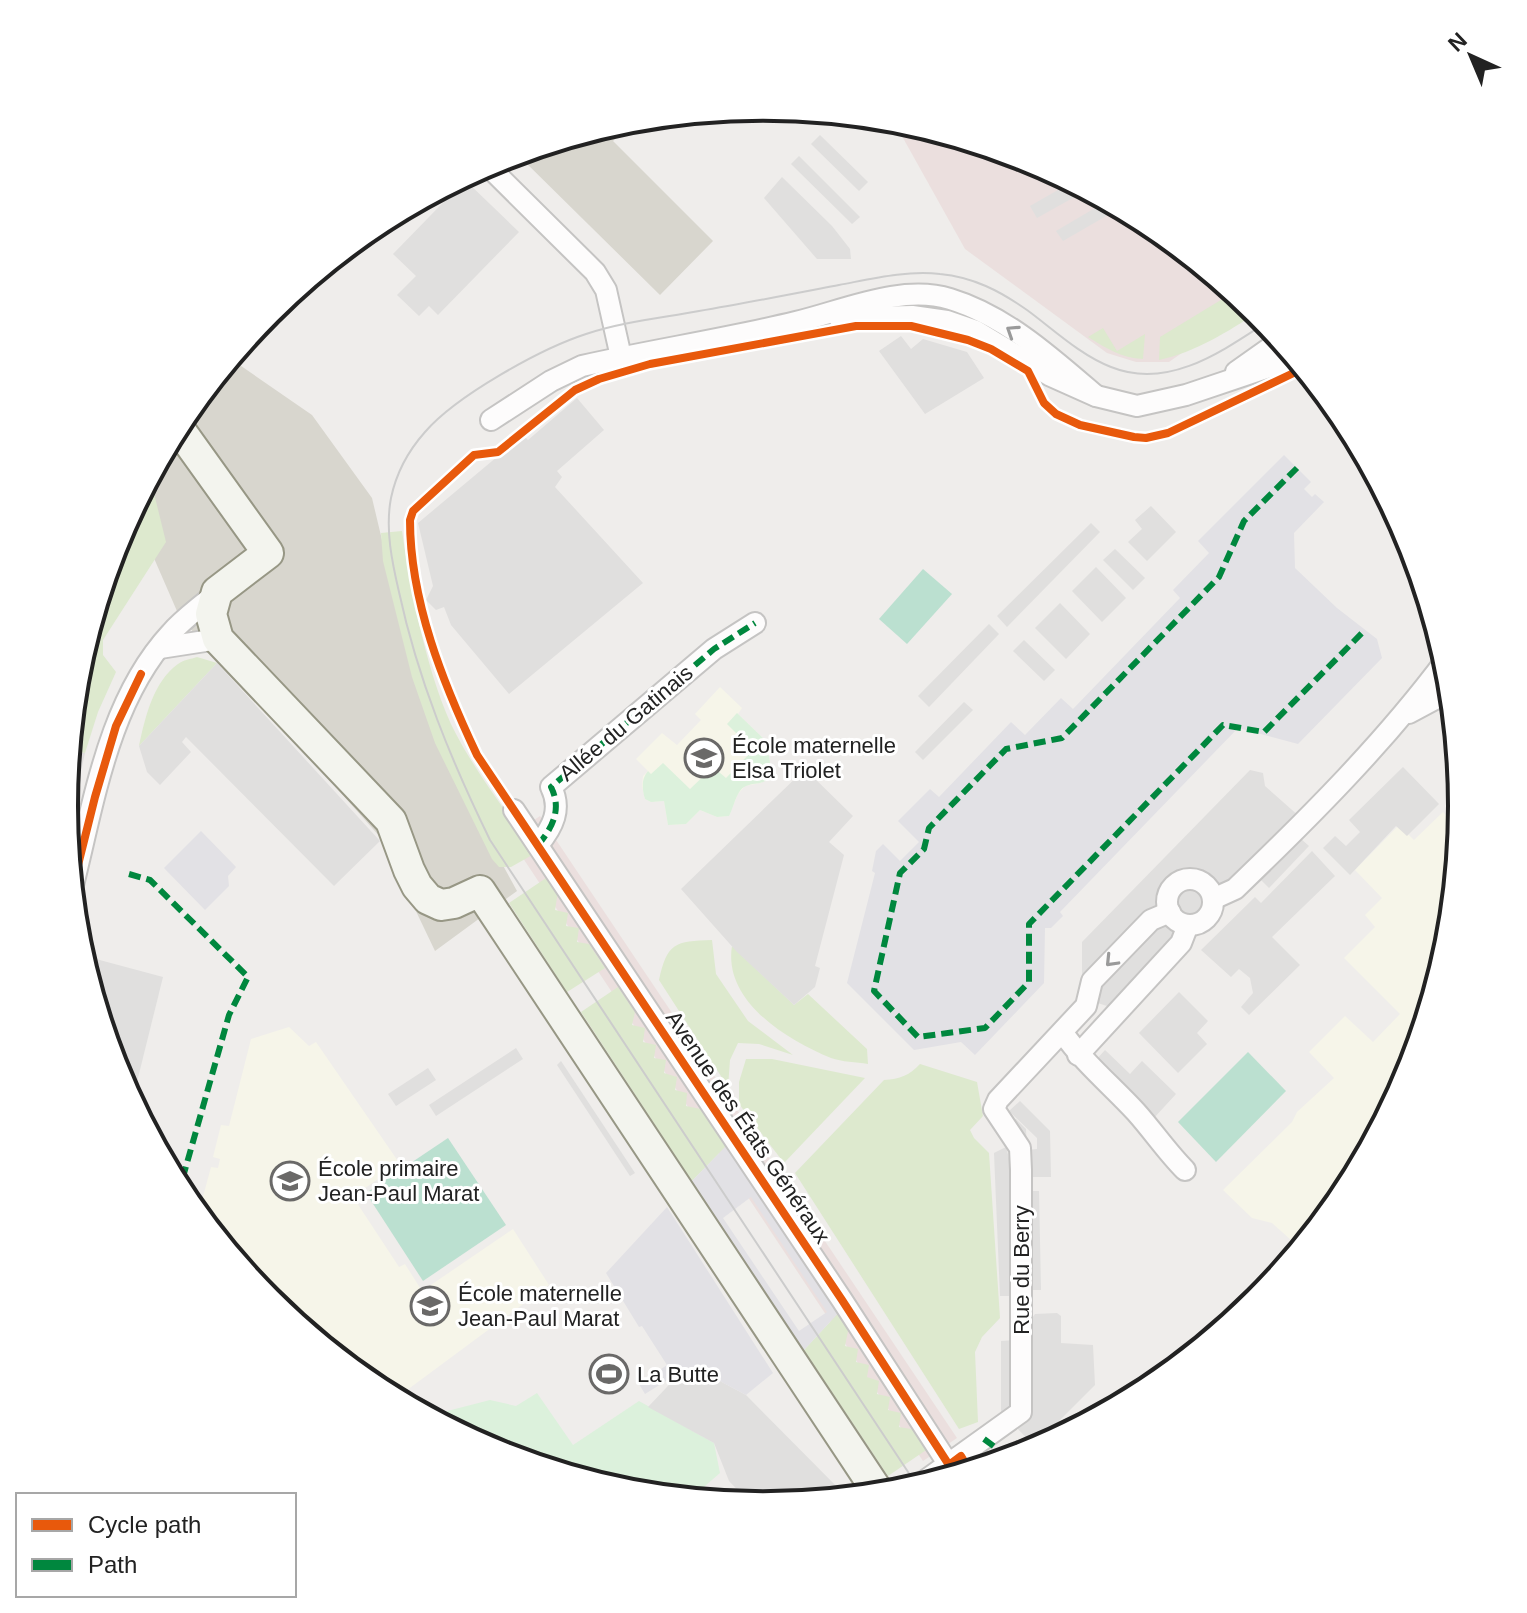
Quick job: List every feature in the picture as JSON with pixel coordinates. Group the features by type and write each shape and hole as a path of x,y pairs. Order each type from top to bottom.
{"main road":[{"path":"185,440 259,559"},
{"path":"175,455 259,559"},
{"path":"259,559 217,592 211,614 218,639 391,821 409,870 428,899 441,905 454,903 480,891 872,1483"}],"street":[{"path":"497,175 595,272 606,290 621,357"},
{"path":"491,420 551,381 582,366 798,322 862,302 913,296 948,298 988,316 1034,345 1096,396 1137,406 1186,395 1285,362"},
{"path":"1223,382 1271,347"},
{"path":"80,858 116,726 141,674 170,633 217,592"},
{"name":"Allée du Gatinais","path":"538,845 554,820 557,808 551,787 714,649 755,623"},
{"path":"160,648 218,639"},
{"path":"1213,899 1235,889 1254,871 1402,717 1436,673"},
{"path":"1402,717 1440,697"},
{"name":"Avenue des États Généraux","path":"514,810 952,1466"},
{"path":"1195,879 1211,892 1213,899 1207,917 1202,922 1188,925 1181,923 1170,912 1168,898 1174,885 1195,879"},
{"name":"Rue du Berry","path":"964,1462 1021,1412 1020,1148 994,1109 998,1100 1086,1006 1092,981 1151,920 1170,912"},
{"path":"1078,1055 1181,943 1188,925"},
{"path":"1063,1033 1078,1055 1138,1113 1163,1148 1185,1170"}],"shaded area":[{"path":"820,135 868,182 859,191 811,144"},
{"path":"901,135 984,157 1067,192 1106,213 1181,263 1239,313 1169,362 1136,362 1107,353 965,249"},
{"path":"617,137 613,141 713,241 660,295 526,163"},
{"path":"799,156 860,217 852,224 791,164"},
{"path":"782,177 832,226 850,249 851,259 817,259 764,198"},
{"path":"472,187 519,232 438,315 429,306 419,316 397,295 416,276 393,254 446,200"},
{"path":"1060,189 1075,197 1037,218 1030,206"},
{"path":"1096,208 1109,215 1063,241 1056,231"},
{"path":"901,336 911,349 923,339 967,352 984,378 925,414 879,351"},
{"path":"240,365 312,415 372,498 387,561 449,766 517,891 435,951 381,838 254,695 180,618 139,524 170,464 194,426"},
{"path":"577,398 604,430 557,471 562,477 555,487 643,583 509,694 451,625 444,607 436,610 426,600 433,586 418,523 523,435 528,440"},
{"path":"1284,455 1311,482 1304,489 1324,502 1294,533 1295,568 1337,608 1377,639 1382,658 1298,744 1238,728 1060,912 1063,916 1051,928 1045,928 1044,983 975,1055 961,1042 914,1050 847,983 875,873 872,871 876,851 883,844 900,861 919,842 898,821 930,789 939,797 1011,722 1025,735 1061,698 1073,709 1180,598 1173,590 1209,553 1198,541"},
{"path":"1151,506 1176,532 1147,561 1128,542 1142,529 1135,520"},
{"path":"1091,523 1100,532 1007,627 997,616"},
{"path":"1115,549 1145,578 1133,590 1103,560"},
{"path":"1096,567 1126,598 1102,622 1072,591"},
{"path":"1060,603 1090,634 1066,659 1035,628"},
{"path":"989,624 999,634 929,707 918,696"},
{"path":"1024,640 1055,670 1044,681 1013,651"},
{"path":"217,663 380,841 334,886 186,737 182,742 191,752 160,785 147,772 139,746"},
{"name":"École maternelle Elsa Triolet","path":"720,687 742,708 738,714 764,739 759,745 769,756 772,777 745,786 738,794 729,816 717,817 700,810 686,824 668,825 664,801 645,799 643,776 648,771 636,759 662,733 677,745 701,720 695,714"},
{"path":"964,702 973,710 923,760 915,752"},
{"path":"80,752 85,753 79,782"},
{"path":"1403,767 1439,804 1407,836 1396,826 1350,875 1323,848 1335,836 1346,846 1360,832 1349,820"},
{"path":"805,769 853,816 829,842 844,855 815,966 820,968 815,987 794,1005 737,952 681,889"},
{"path":"1250,770 1263,773 1265,786 1300,817 1110,1007 1082,998 1082,942"},
{"path":"1443,812 1449,818 1448,851 1436,940 1413,1027 1397,1069 1357,1149 1293,1241 1272,1223 1252,1218 1223,1190 1334,1078 1309,1052 1345,1016 1373,1042 1400,1014 1344,958 1375,927 1365,915 1382,898 1355,870 1399,825 1414,840"},
{"path":"540,816 957,1438 923,1461 509,837"},
{"path":"201,831 236,867 228,876 229,886 205,910 164,868"},
{"path":"1300,838 1309,846 1269,888 1260,879"},
{"path":"1312,851 1335,876 1272,937 1300,965 1249,1015 1241,1007 1253,993 1250,978 1239,969 1231,977 1201,950 1255,897 1261,903"},
{"path":"95,959 163,977 137,1083 114,1027"},
{"path":"1179,992 1208,1021 1197,1033 1207,1044 1178,1073 1139,1033"},
{"name":"École primaire Jean-Paul Marat","path":"289,1027 309,1046 316,1042 400,1164 355,1195 399,1267 405,1264 422,1291 513,1229 549,1285 406,1391 346,1350 312,1322 248,1258 202,1199 211,1167 218,1168 220,1159 213,1157 221,1125 229,1126 251,1039"},
{"path":"516,1048 523,1059 436,1116 429,1105"},
{"path":"1105,1050 1130,1074 1142,1061 1176,1094 1153,1119 1096,1060"},
{"path":"561,1061 635,1173 630,1176 557,1065"},
{"path":"428,1068 436,1080 396,1106 388,1094"},
{"path":"1020,1101 1050,1131 1051,1177 1027,1177 1010,1119 1016,1119 1026,1129 1027,1150 1037,1149 1037,1138 1009,1111"},
{"path":"730,1142 842,1309 804,1350 690,1183","holes":["751,1197 827,1312 799,1331 723,1218"]},
{"path":"1006,1147 1010,1162 1016,1296 1000,1296 994,1153"},
{"path":"1027,1191 1039,1191 1041,1290 1030,1290"},
{"path":"667,1207 773,1373 746,1395 718,1380 685,1369 645,1394 639,1384 667,1365 606,1273"},
{"path":"1057,1313 1061,1316 1061,1343 1093,1345 1095,1385 1052,1428 1028,1439 1001,1411 1001,1341 1016,1340 1035,1314"},
{"path":"684,1369 718,1380 746,1395 838,1488 739,1491 729,1481 714,1443 648,1407"}],"green space":[{"path":"1223,299 1246,320 1198,347 1159,360 1160,337"},
{"path":"1103,328 1117,351 1145,334 1143,359 1108,349 1088,337"},
{"path":"154,494 166,542 103,640 103,655 116,672 98,712 85,753 80,752 84,717 101,629 130,544"},
{"path":"402,531 422,635 446,712 474,765 534,854 511,867 499,867 492,859 435,743 412,677 383,561 381,533"},
{"path":"923,569 952,594 907,644 879,619"},
{"path":"197,657 217,663 139,746 147,712 162,680 180,663"},
{"path":"737,713 764,739 759,745 769,756 772,777 743,788 729,816 717,817 700,810 686,824 668,825 664,801 645,799 643,784 646,774 648,771 651,774 663,763 690,789 713,767 726,778 753,750 727,724"},
{"path":"552,874 559,885 555,910 568,913 566,926 579,928 577,942 589,944 605,968 567,992 509,903"},
{"path":"712,940 716,974 748,1021 793,1055 759,1044 738,1043 730,1060 728,1087 659,980 665,958 675,946 689,941"},
{"path":"732,946 794,1005 808,994 867,1049 868,1064 835,1059 814,1050 762,1016 737,984 732,966"},
{"path":"618,987 635,1012 632,1025 645,1028 643,1042 656,1045 654,1058 666,1060 664,1073 677,1077 675,1090 687,1093 686,1106 710,1111 730,1142 692,1181 581,1012"},
{"path":"1248,1052 1286,1091 1216,1162 1178,1122"},
{"path":"746,1059 772,1059 865,1078 784,1163 739,1104 739,1082"},
{"path":"920,1064 977,1082 983,1116 970,1130 989,1153 1000,1318 982,1337 975,1352 978,1422 959,1429 795,1173 884,1080 904,1076"},
{"path":"448,1138 506,1225 423,1281 366,1193"},
{"path":"842,1309 850,1321 845,1346 858,1349 856,1362 869,1365 867,1377 879,1381 877,1394 890,1397 888,1410 901,1413 899,1427 922,1431 932,1446 888,1476 804,1350"},
{"path":"537,1393 573,1445 639,1401 714,1443 720,1473 701,1489 630,1479 543,1456 443,1412 490,1400 516,1406"}],"tram line":[{"path":"911,1476 490,840 437,719 407,625 390,545 389,510 393,489 419,439 439,418 477,389 567,341 628,323 915,273 964,278 996,291 1078,349 1111,367 1132,373 1153,374 1193,364 1255,330"}],"marked path":[{"path":"1297,468 1244,521 1219,577 1062,738 1006,749 929,828 924,849 900,873 874,991 918,1037 985,1028 1029,982 1029,924 1223,725 1264,732 1365,630"},
{"path":"538,845 548,831 556,810 551,787 714,649 755,623"},
{"path":"129,874 150,880 248,977 229,1015 184,1172"},
{"path":"984,1439 999,1450"}],"cycle path":[{"path":"965,1462 961,1456 949,1465 477,755 452,699 422,611 411,550 410,520 413,511 474,455 498,452 575,390 599,379 650,364 856,326 911,326 991,349 1028,371 1044,403 1056,414 1080,425 1134,437 1168,433 1294,373"},
{"path":"80,858 116,726 141,674"}],"place":[{"name":"École maternelle Elsa Triolet","path":"704,758"},
{"name":"École primaire Jean-Paul Marat","path":"290,1181"},
{"name":"École maternelle Jean-Paul Marat","path":"430,1306"},
{"name":"La Butte","path":"609,1374"}]}
